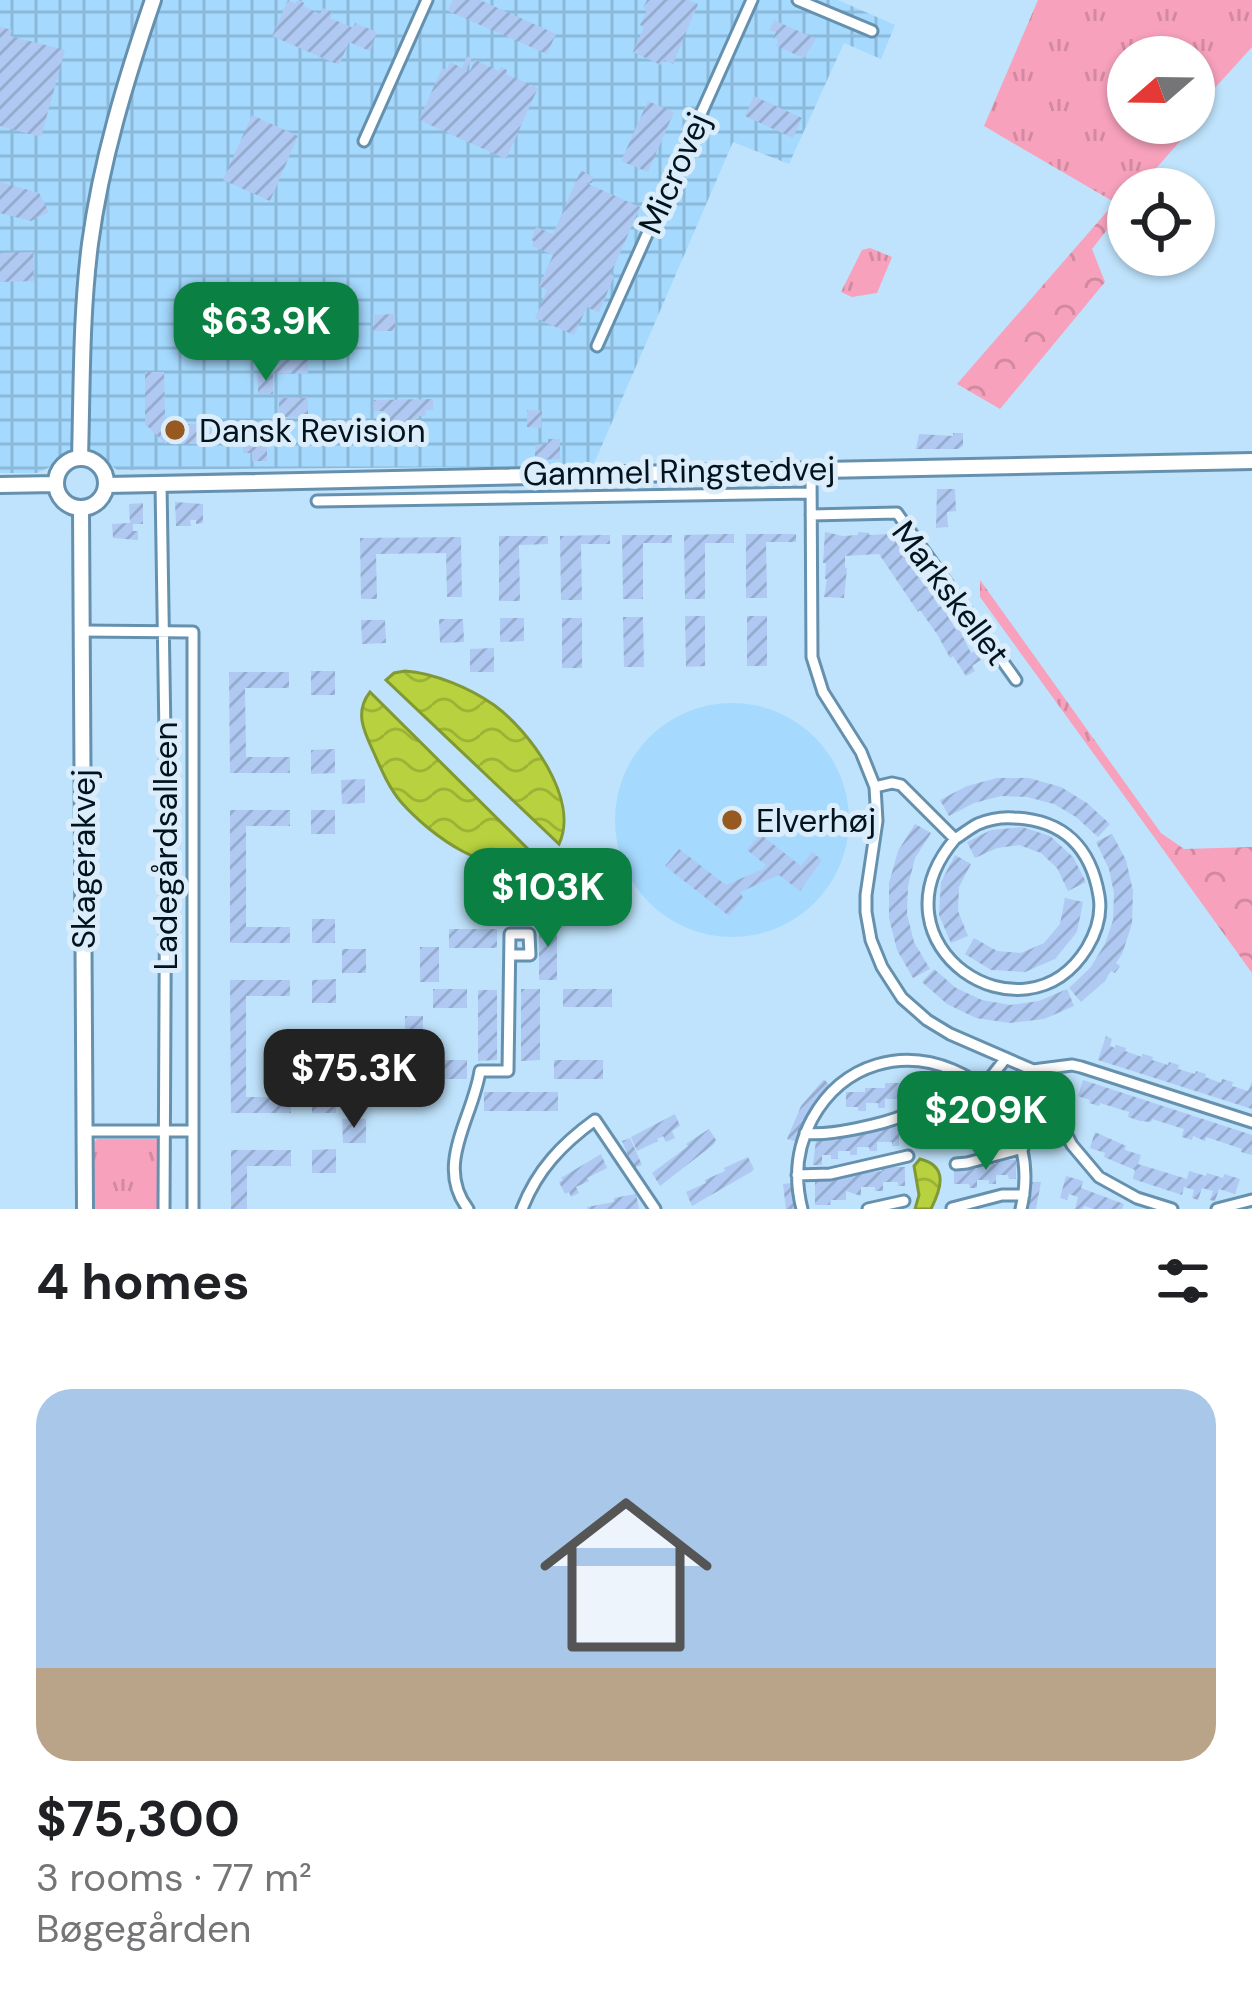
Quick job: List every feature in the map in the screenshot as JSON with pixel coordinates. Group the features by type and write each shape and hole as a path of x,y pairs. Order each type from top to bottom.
{"street":[{"path":"80,458 82,337 91,239 110,144 153,0"},
{"path":"364,141 428,0"},
{"name":"Microvej","path":"597,346 752,0"},
{"path":"798,0 872,31"},
{"path":"80,458 100,466 107,485 99,502 81,509 63,502 56,484 63,466 80,458"},
{"name":"Gammel Ringstedvej","path":"107,485 1252,461"},
{"path":"811,469 810,610 816,673 831,707 861,752 875,787 878,821 866,912 881,967 920,1015 950,1034 1034,1070 1054,1096 1066,1135 1100,1177 1137,1198 1172,1209"},
{"path":"479,476 480,498"},
{"path":"0,485 56,484"},
{"name":"Ladegårdsalleen","path":"161,484 164,1209"},
{"path":"317,501 811,493"},
{"name":"Skagerakvej","path":"81,509 85,1209"},
{"name":"Markskellet","path":"811,515 897,513 1016,680"},
{"path":"82,632 193,632 193,1209"},
{"path":"875,787 901,784 955,839"},
{"path":"1000,817 1036,819 1064,832 1084,851 1096,873 1101,906 1094,936 1079,960 1041,985 1013,989 986,985 946,957 932,928 928,899 933,874 955,839 977,824 1000,817"},
{"path":"468,1209 456,1190 453,1160 480,1071 508,1071 510,955"},
{"path":"983,1087 1006,1058"},
{"path":"802,1209 799,1154 816,1112 858,1074 906,1061 938,1064 966,1075 1005,1111 1023,1148 1026,1174 1021,1209"},
{"path":"1054,1096 1063,1066"},
{"path":"1034,1070 1081,1067 1252,1122"},
{"path":"944,1123 1005,1111"},
{"path":"806,1133 829,1134 905,1115"},
{"path":"522,1209 544,1167 595,1120 655,1209"},
{"path":"85,1131 193,1131"},
{"path":"956,1164 1023,1148"},
{"path":"797,1175 830,1174 908,1156"},
{"path":"952,1208 1002,1195 1024,1195"},
{"path":"1217,1209 1252,1200"},
{"path":"868,1209 904,1201"}],"shaded area":[{"path":"0,0 838,0 895,25 881,59 844,43 789,164 733,142 593,466 117,470 93,452 70,451 37,473 0,473"},
{"name":"Elverhøj","path":"732,703 777,712 815,737 840,775 849,820 840,865 815,903 777,928 732,937 687,928 649,903 624,865 615,820 624,775 649,737 687,712"}],"green space":[{"path":"1038,0 1252,0 1252,47 1215,88 1215,36 1107,36 1107,144 1178,144 1156,168 1107,168 1107,198 984,126"},
{"path":"1107,212 1107,230 1092,249 1105,282 1000,409 957,384"},
{"path":"870,248 892,257 877,293 852,297 841,292 862,250"},
{"path":"980,580 1161,833 1154,837 980,597"},
{"path":"1161,833 1184,849 1252,847 1252,973 1154,837"},
{"path":"97,1139 160,1139 160,1209 94,1209 92,1145"}],"water":[{"path":"405,671 440,678 474,693 522,732 557,788 564,826 559,844 386,680"},
{"path":"370,692 539,860 503,865 483,860 446,841 413,815 389,785 364,730 362,707"},
{"path":"920,1159 939,1173 940,1186 931,1209 915,1209 919,1195 914,1166"}],"building":[{"path":"288,0 299,0 320,14 323,8 333,13 330,18 353,28 355,23 377,32 370,51 349,42 339,65 272,36"},
{"path":"453,0 480,0 556,34 547,54 448,11"},
{"path":"647,0 698,4 673,64 664,60 661,65 633,52 644,27 640,25"},
{"path":"774,20 816,39 804,58 776,46 776,32 769,30"},
{"path":"0,27 12,30 10,36 65,50 41,137 0,126"},
{"path":"467,56 472,58 466,70 470,71 475,60 499,71 501,67 506,74 538,88 506,159 419,120 442,68 447,70 450,62 462,68"},
{"path":"754,96 802,118 793,138 745,116"},
{"path":"648,101 674,112 648,172 621,161"},
{"path":"252,115 298,136 270,201 223,180"},
{"path":"581,170 594,178 586,183 640,207 599,313 587,307 574,335 535,318 547,290 539,286 553,255 532,246 531,240 536,227 553,234"},
{"path":"0,182 39,193 49,212 31,221 0,213"},
{"path":"33,252 34,281 0,282 0,253"},
{"path":"395,314 395,331 373,331 373,315"},
{"path":"271,358 308,358 308,374 271,373"},
{"path":"145,372 164,372 165,415 174,424 209,424 209,444 166,444 145,424"},
{"path":"258,374 273,374 273,394 258,394"},
{"path":"279,398 308,398 308,417 279,417"},
{"path":"433,399 433,410 416,417 419,434 380,442 377,423 388,421 386,411 374,411 374,400"},
{"path":"527,410 542,411 541,428 527,427"},
{"path":"243,423 267,423 267,434 243,434"},
{"path":"963,433 963,446 958,449 916,449 919,434"},
{"path":"548,439 560,439 560,459 535,460 535,445 548,444"},
{"path":"243,443 267,443 267,461 252,461 252,453 243,453"},
{"path":"937,489 955,489 956,511 947,512 948,527 936,528"},
{"path":"175,502 203,504 203,523 190,520 191,526 176,526"},
{"path":"143,503 143,524 133,524 138,540 113,538 112,524 130,523 129,504"},
{"path":"825,532 893,537 971,653 975,651 981,660 972,666 975,671 966,676 950,658 879,554 845,556 844,598 824,597"},
{"path":"734,534 734,543 705,543 705,599 685,599 684,535"},
{"path":"746,534 796,534 796,542 766,542 767,598 746,598"},
{"path":"610,535 610,544 581,544 582,600 561,600 560,536"},
{"path":"622,535 672,535 672,543 643,543 643,599 623,599"},
{"path":"499,536 548,536 548,544 519,545 520,601 499,601"},
{"path":"461,537 462,597 447,597 446,553 376,554 377,599 361,599 360,538"},
{"path":"685,616 705,616 705,666 686,667"},
{"path":"747,616 767,616 767,666 747,666"},
{"path":"623,617 643,617 644,667 624,667"},
{"path":"500,618 524,618 524,641 500,642"},
{"path":"562,618 582,618 582,668 562,668"},
{"path":"439,619 463,619 464,642 440,643"},
{"path":"361,620 385,620 386,643 362,644"},
{"path":"494,648 494,672 470,672 470,649"},
{"path":"311,671 335,671 335,695 311,695"},
{"path":"229,672 289,672 289,688 245,688 246,757 290,757 290,773 230,773"},
{"path":"335,749 335,773 311,774 311,750"},
{"path":"997,778 1029,778 1061,787 1110,824 1098,837 1054,804 1027,797 1001,796 949,816 940,800"},
{"path":"365,779 365,803 342,804 341,780"},
{"path":"230,810 290,810 290,826 246,826 246,927 290,927 290,943 230,943"},
{"path":"311,810 335,810 335,834 311,834"},
{"path":"915,824 931,833 915,858 907,914 914,942 930,969 913,978 897,950 889,918 889,883 898,851"},
{"path":"1022,827 1050,836 1073,857 1086,882 1068,891 1057,868 1041,853 1019,845 975,858 967,842 991,830"},
{"path":"760,834 801,866 812,852 822,860 800,891 779,875 740,892 743,898 729,916 665,866 679,849 726,885 766,865 747,850"},
{"path":"1112,834 1126,860 1133,891 1132,924 1116,963 1120,966 1081,1002 1069,988 1090,968 1113,920 1109,869 1096,842"},
{"path":"955,855 971,864 959,887 958,911 968,936 951,943 939,915 941,882"},
{"path":"1065,898 1083,902 1077,932 1055,959 1025,972 991,970 965,954 974,938 997,951 1021,953 1044,943 1060,924"},
{"path":"312,919 335,919 335,943 312,943"},
{"path":"539,919 557,919 557,980 539,980"},
{"path":"449,929 497,929 497,948 449,948"},
{"path":"420,947 439,947 439,982 420,982"},
{"path":"342,949 366,949 366,973 342,973"},
{"path":"934,969 956,988 982,1000 1010,1005 1039,1001 1067,989 1074,1006 1044,1019 1010,1023 976,1018 947,1004 922,982"},
{"path":"336,979 336,1003 312,1003 312,980"},
{"path":"230,980 290,980 290,996 246,996 246,1097 291,1097 291,1113 231,1113"},
{"path":"433,989 467,989 467,1008 433,1008"},
{"path":"521,989 540,989 540,1060 521,1061"},
{"path":"563,989 612,989 612,1007 563,1007"},
{"path":"478,990 497,990 497,1060 478,1061"},
{"path":"405,1016 423,1016 423,1051 405,1051"},
{"path":"1106,1036 1112,1039 1110,1046 1206,1074 1221,1083 1222,1079 1233,1082 1232,1086 1248,1091 1252,1081 1252,1109 1098,1060"},
{"path":"433,1060 467,1060 467,1079 433,1079"},
{"path":"554,1060 603,1060 603,1079 554,1079"},
{"path":"824,1079 831,1087 810,1112 797,1142 787,1139 801,1106"},
{"path":"1083,1080 1252,1135 1252,1155 1206,1137 1205,1141 1182,1137 1184,1129 1152,1119 1140,1121 1128,1117 1129,1112 1089,1103 1078,1096"},
{"path":"885,1083 908,1083 908,1103 885,1099 885,1108 878,1108 878,1103 866,1103 866,1111 846,1107 846,1092 885,1088"},
{"path":"944,1085 968,1085 968,1105 945,1101 946,1109 930,1105 930,1113 922,1113 922,1089 944,1089"},
{"path":"312,1089 336,1089 336,1113 312,1113"},
{"path":"484,1092 558,1092 558,1111 484,1111"},
{"path":"1013,1095 1033,1130 1024,1134 1005,1101"},
{"path":"675,1114 680,1126 672,1131 675,1138 666,1142 663,1136 637,1151 631,1137"},
{"path":"342,1119 366,1119 366,1143 343,1143"},
{"path":"1001,1120 1002,1139 979,1135 979,1144 966,1140 966,1149 937,1145 937,1129"},
{"path":"877,1127 899,1127 899,1146 877,1142 877,1151 857,1147 857,1155 850,1155 850,1151 838,1151 838,1159 822,1155 822,1165 813,1165 816,1140 877,1132"},
{"path":"709,1129 714,1144 660,1186 652,1173"},
{"path":"1095,1132 1141,1155 1138,1164 1187,1179 1189,1171 1240,1179 1235,1194 1219,1189 1215,1201 1210,1200 1213,1191 1202,1188 1198,1200 1192,1198 1194,1190 1184,1187 1182,1195 1133,1179 1135,1170 1090,1148"},
{"path":"630,1138 642,1165 633,1168 622,1141"},
{"path":"336,1149 336,1173 312,1173 312,1150"},
{"path":"231,1150 291,1150 291,1166 247,1166 247,1209 231,1209"},
{"path":"601,1154 607,1168 576,1187 579,1193 565,1194 561,1178"},
{"path":"748,1157 751,1172 692,1206 686,1192"},
{"path":"996,1160 1016,1160 1016,1179 996,1175 996,1184 977,1180 977,1188 954,1184 954,1169 977,1169 977,1165 996,1164"},
{"path":"882,1167 905,1167 905,1186 883,1182 883,1191 861,1187 861,1196 846,1191 846,1200 815,1205 815,1180 838,1180 838,1176 882,1171"},
{"path":"1066,1176 1083,1181 1081,1188 1124,1204 1122,1209 1075,1209 1078,1197 1060,1198"},
{"path":"1031,1182 1041,1182 1036,1209 1026,1209"},
{"path":"792,1183 797,1209 786,1209 783,1184"},
{"path":"636,1194 639,1209 587,1207 614,1202 614,1198"}],"place":[{"name":"Dansk Revision","path":"175,430"},
{"name":"Elverhøj","path":"732,820"}]}
